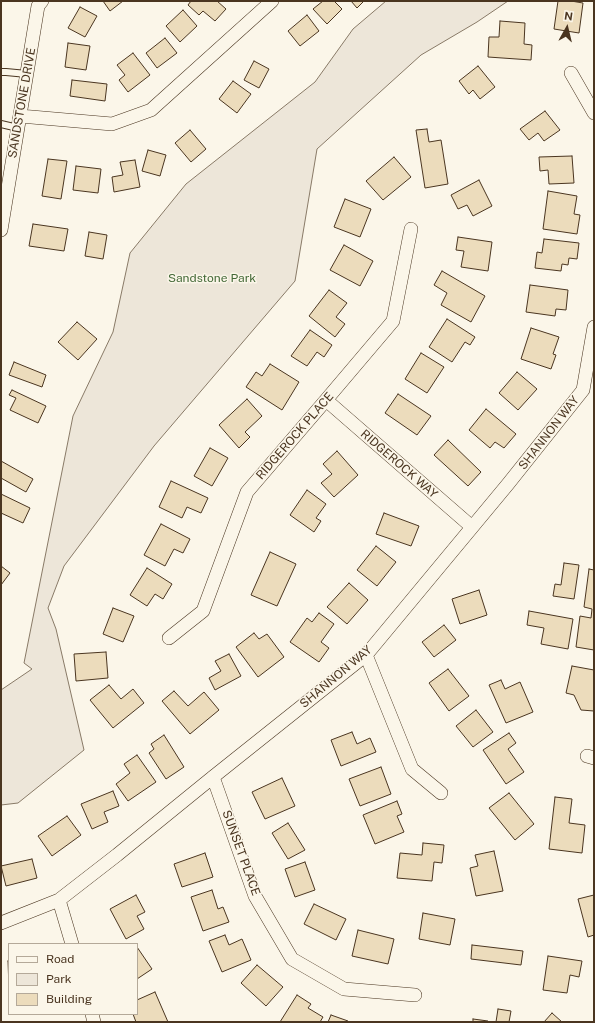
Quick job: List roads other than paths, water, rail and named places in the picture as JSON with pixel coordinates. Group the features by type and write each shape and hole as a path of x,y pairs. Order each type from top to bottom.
{"street":[{"name":"SANDSTONE DRIVE","path":"1,230 38,6 42,1"},
{"path":"19,122 112,124 150,110 272,1"},
{"path":"571,73 594,113"},
{"name":"RIDGEROCK PLACE","path":"169,638 203,611 247,492 393,321 411,229"},
{"name":"SHANNON WAY","path":"1,923 59,900 117,856 366,655 508,484 583,390 591,370 594,327"},
{"name":"RIDGEROCK WAY","path":"326,400 472,527"},
{"path":"366,655 412,769 441,794"},
{"name":"SUNSET PLACE","path":"213,777 255,896 292,959 344,989 416,995"},
{"path":"59,900 72,943"}],"lane":[{"path":"1,72 27,74"},
{"path":"1,124 19,122"}],"park label":[{"name":"Sandstone Park","path":"212,278"}]}
